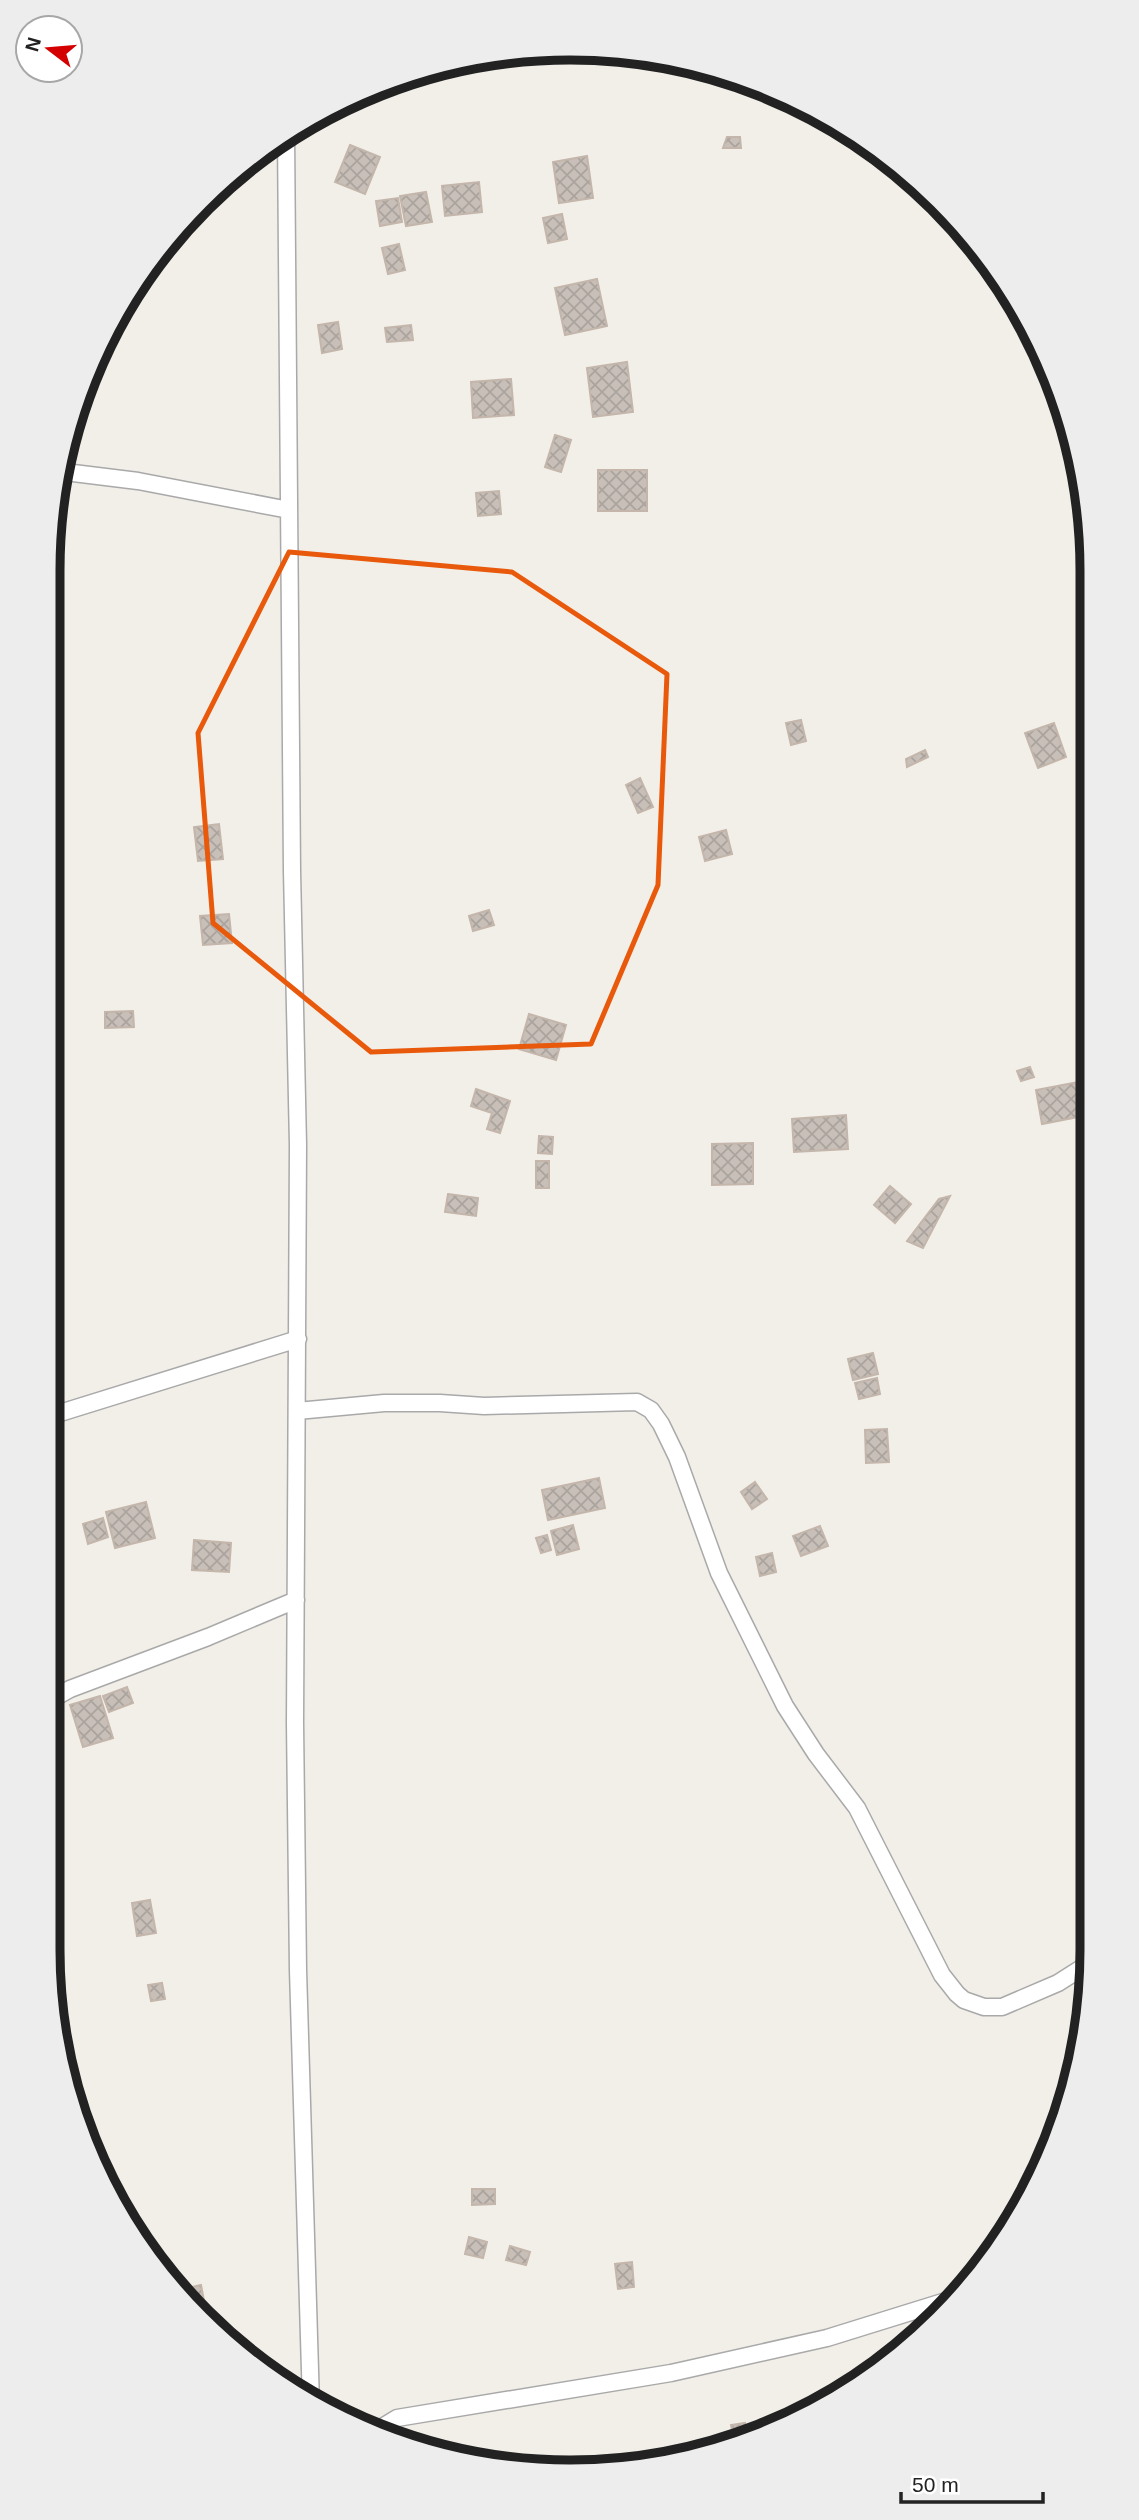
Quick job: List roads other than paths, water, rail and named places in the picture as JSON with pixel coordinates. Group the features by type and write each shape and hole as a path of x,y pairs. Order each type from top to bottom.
{"street":[{"path":"286,145 292,871 298,1145 298,1970 310,2389"},
{"path":"69,472 138,481 289,510"},
{"path":"60,1413 298,1339"},
{"path":"298,1411 384,1403 484,1406 628,1402 637,1402 651,1410 677,1457 719,1573 755,1649 785,1706 816,1754 857,1808 942,1975 964,2000 984,2007 1002,2007 1058,1983 1079,1970"},
{"path":"60,1695 296,1600"},
{"path":"385,2426 397,2418 671,2373 827,2338 937,2304"}]}
